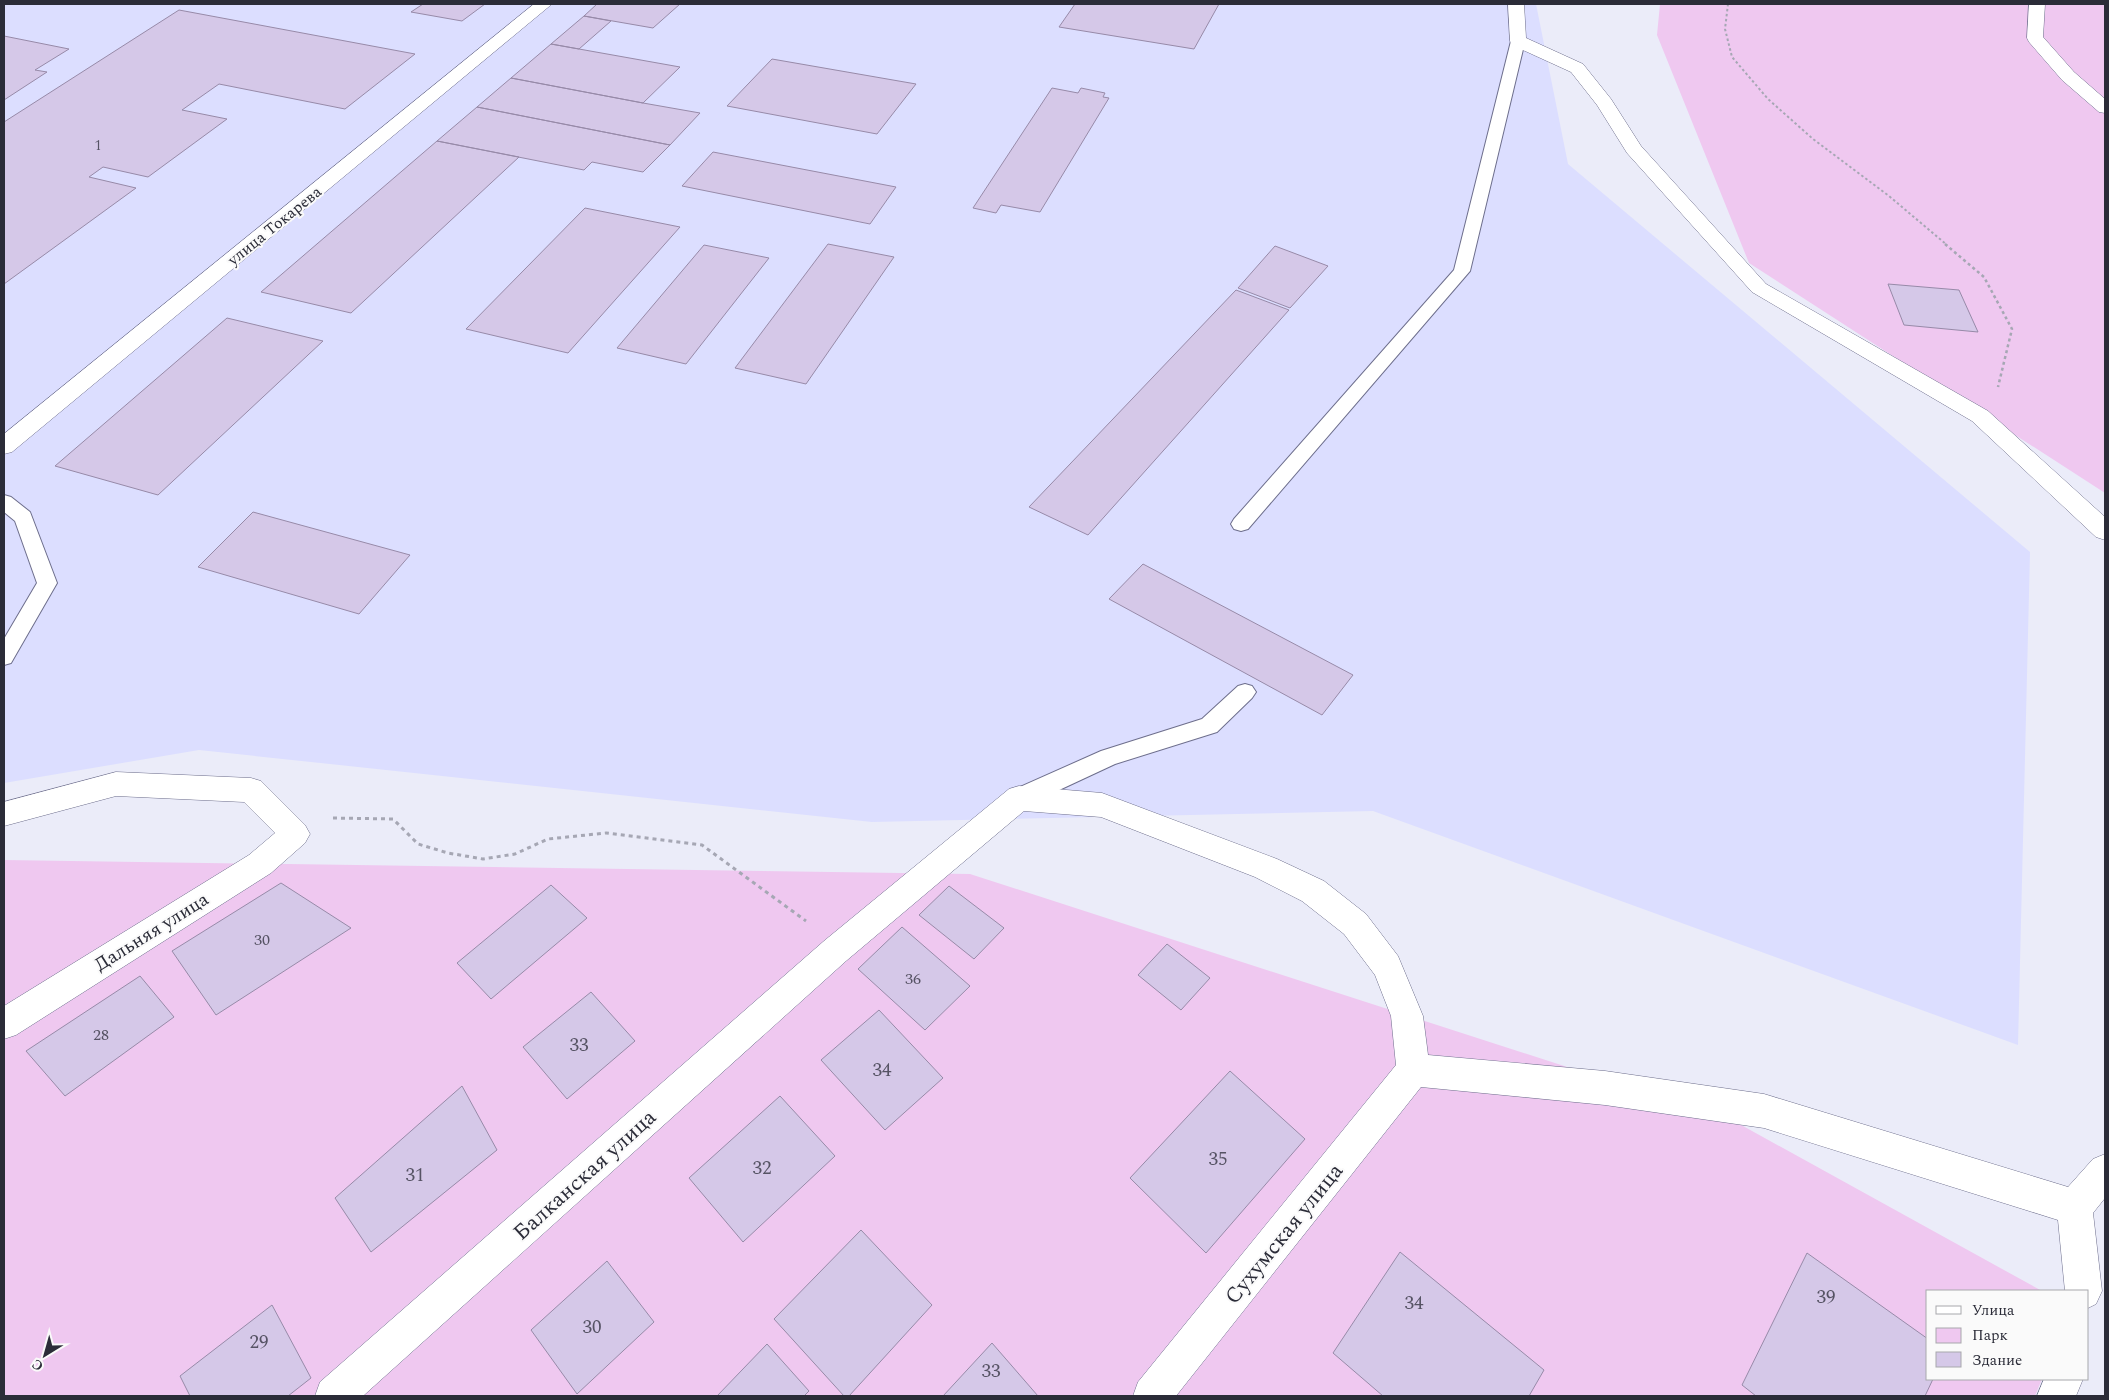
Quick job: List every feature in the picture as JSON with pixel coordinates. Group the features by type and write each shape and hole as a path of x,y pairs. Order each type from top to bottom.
{"street":[{"name":"улица Токарева","path":"4,446 544,4"},
{"path":"1516,4 1518,41 1576,68 1605,102 1634,149 1759,288 1980,416 2105,531"},
{"path":"2036,4 2035,38 2068,76 2105,108"},
{"path":"4,814 116,784 250,790 286,825"},
{"path":"1019,798 1102,805 1266,868 1313,890 1355,924 1387,966 1407,1016 1413,1070 1605,1088 1764,1111 2076,1207"},
{"name":"Балканская улица","path":"334,1396 835,951 1019,798"},
{"name":"Дальняя улица","path":"4,1024 260,864 286,825"},
{"name":"Сухумская улица","path":"1152,1396 1413,1070"},
{"path":"2083,1290 2076,1207 2105,1171"},
{"path":"2056,1396 2064,1380"}],"lane":[{"path":"1241,524 1462,271 1518,41"},
{"path":"4,502 23,517 47,583 4,657"},
{"path":"1019,798 1109,757 1209,726 1245,692"}],"path":[{"path":"1728,4 1725,30 1732,56 1768,99 1813,139 1889,196 1984,277 2012,329 1996,396 1980,416"},
{"path":"286,825 392,819 418,844 448,853 483,859 514,854 548,839 606,833 702,845 811,925 835,951"}],"shaded area":[{"path":"4,4 1536,4 1568,164 2030,552 2018,1045 1373,811 872,822 199,750 4,783"}],"green space":[{"path":"1660,4 2105,4 2105,493 1749,263 1657,35"},
{"path":"4,860 970,874 1734,1121 2040,1290 1926,1290 1926,1380 2042,1380 2035,1396 4,1396"}],"building":[{"path":"423,4 485,4 462,21 411,12"},
{"path":"597,4 680,4 653,28 584,16"},
{"path":"1075,4 1219,4 1194,49 1059,27"},
{"path":"179,10 415,54 345,109 219,84 182,110 227,119 148,177 103,167 89,177 136,188 4,284 4,122"},
{"path":"584,16 611,21 579,49 551,44"},
{"path":"4,36 69,49 35,70 47,72 4,100"},
{"path":"551,44 680,67 643,103 511,78"},
{"path":"772,59 916,84 877,134 727,106"},
{"path":"511,78 700,113 670,145 477,107"},
{"path":"1052,88 1078,93 1081,88 1105,93 1103,97 1109,98 1040,212 1001,205 996,213 973,208"},
{"path":"477,107 670,145 643,172 592,162 584,170 437,141"},
{"path":"437,141 519,157 351,313 261,292"},
{"path":"713,152 896,187 870,224 682,186"},
{"path":"585,208 680,227 568,353 466,329"},
{"path":"828,244 894,257 806,384 735,368"},
{"path":"704,245 769,258 686,364 617,348"},
{"path":"1275,246 1328,266 1290,308 1238,288"},
{"path":"1888,284 1959,290 1978,332 1904,325"},
{"path":"1236,290 1289,310 1088,535 1029,507"},
{"path":"227,318 323,341 158,495 55,466"},
{"path":"253,512 410,555 359,614 198,567"},
{"path":"1143,564 1353,675 1322,715 1109,599"},
{"path":"281,883 351,928 216,1015 172,951"},
{"path":"551,885 587,918 491,999 457,963"},
{"path":"949,886 1004,928 974,959 919,915"},
{"path":"902,927 970,986 925,1030 858,969"},
{"path":"1167,944 1210,978 1181,1010 1138,975"},
{"path":"140,976 174,1017 65,1096 26,1051"},
{"path":"591,992 635,1041 567,1099 523,1047"},
{"path":"879,1010 943,1078 885,1130 821,1060"},
{"path":"1230,1071 1305,1139 1206,1253 1130,1178"},
{"path":"462,1086 497,1150 371,1252 335,1198"},
{"path":"780,1096 835,1156 743,1242 689,1178"},
{"path":"861,1230 932,1305 849,1396 844,1396 774,1319"},
{"path":"1400,1252 1544,1370 1529,1396 1383,1396 1333,1353"},
{"path":"1807,1253 1926,1338 1926,1380 1933,1380 1925,1396 1756,1396 1742,1385"},
{"path":"607,1261 654,1322 577,1394 531,1330"},
{"path":"272,1305 311,1378 288,1396 190,1396 180,1376"},
{"path":"992,1343 1038,1396 943,1396"},
{"path":"767,1344 809,1391 804,1396 717,1396"}]}
